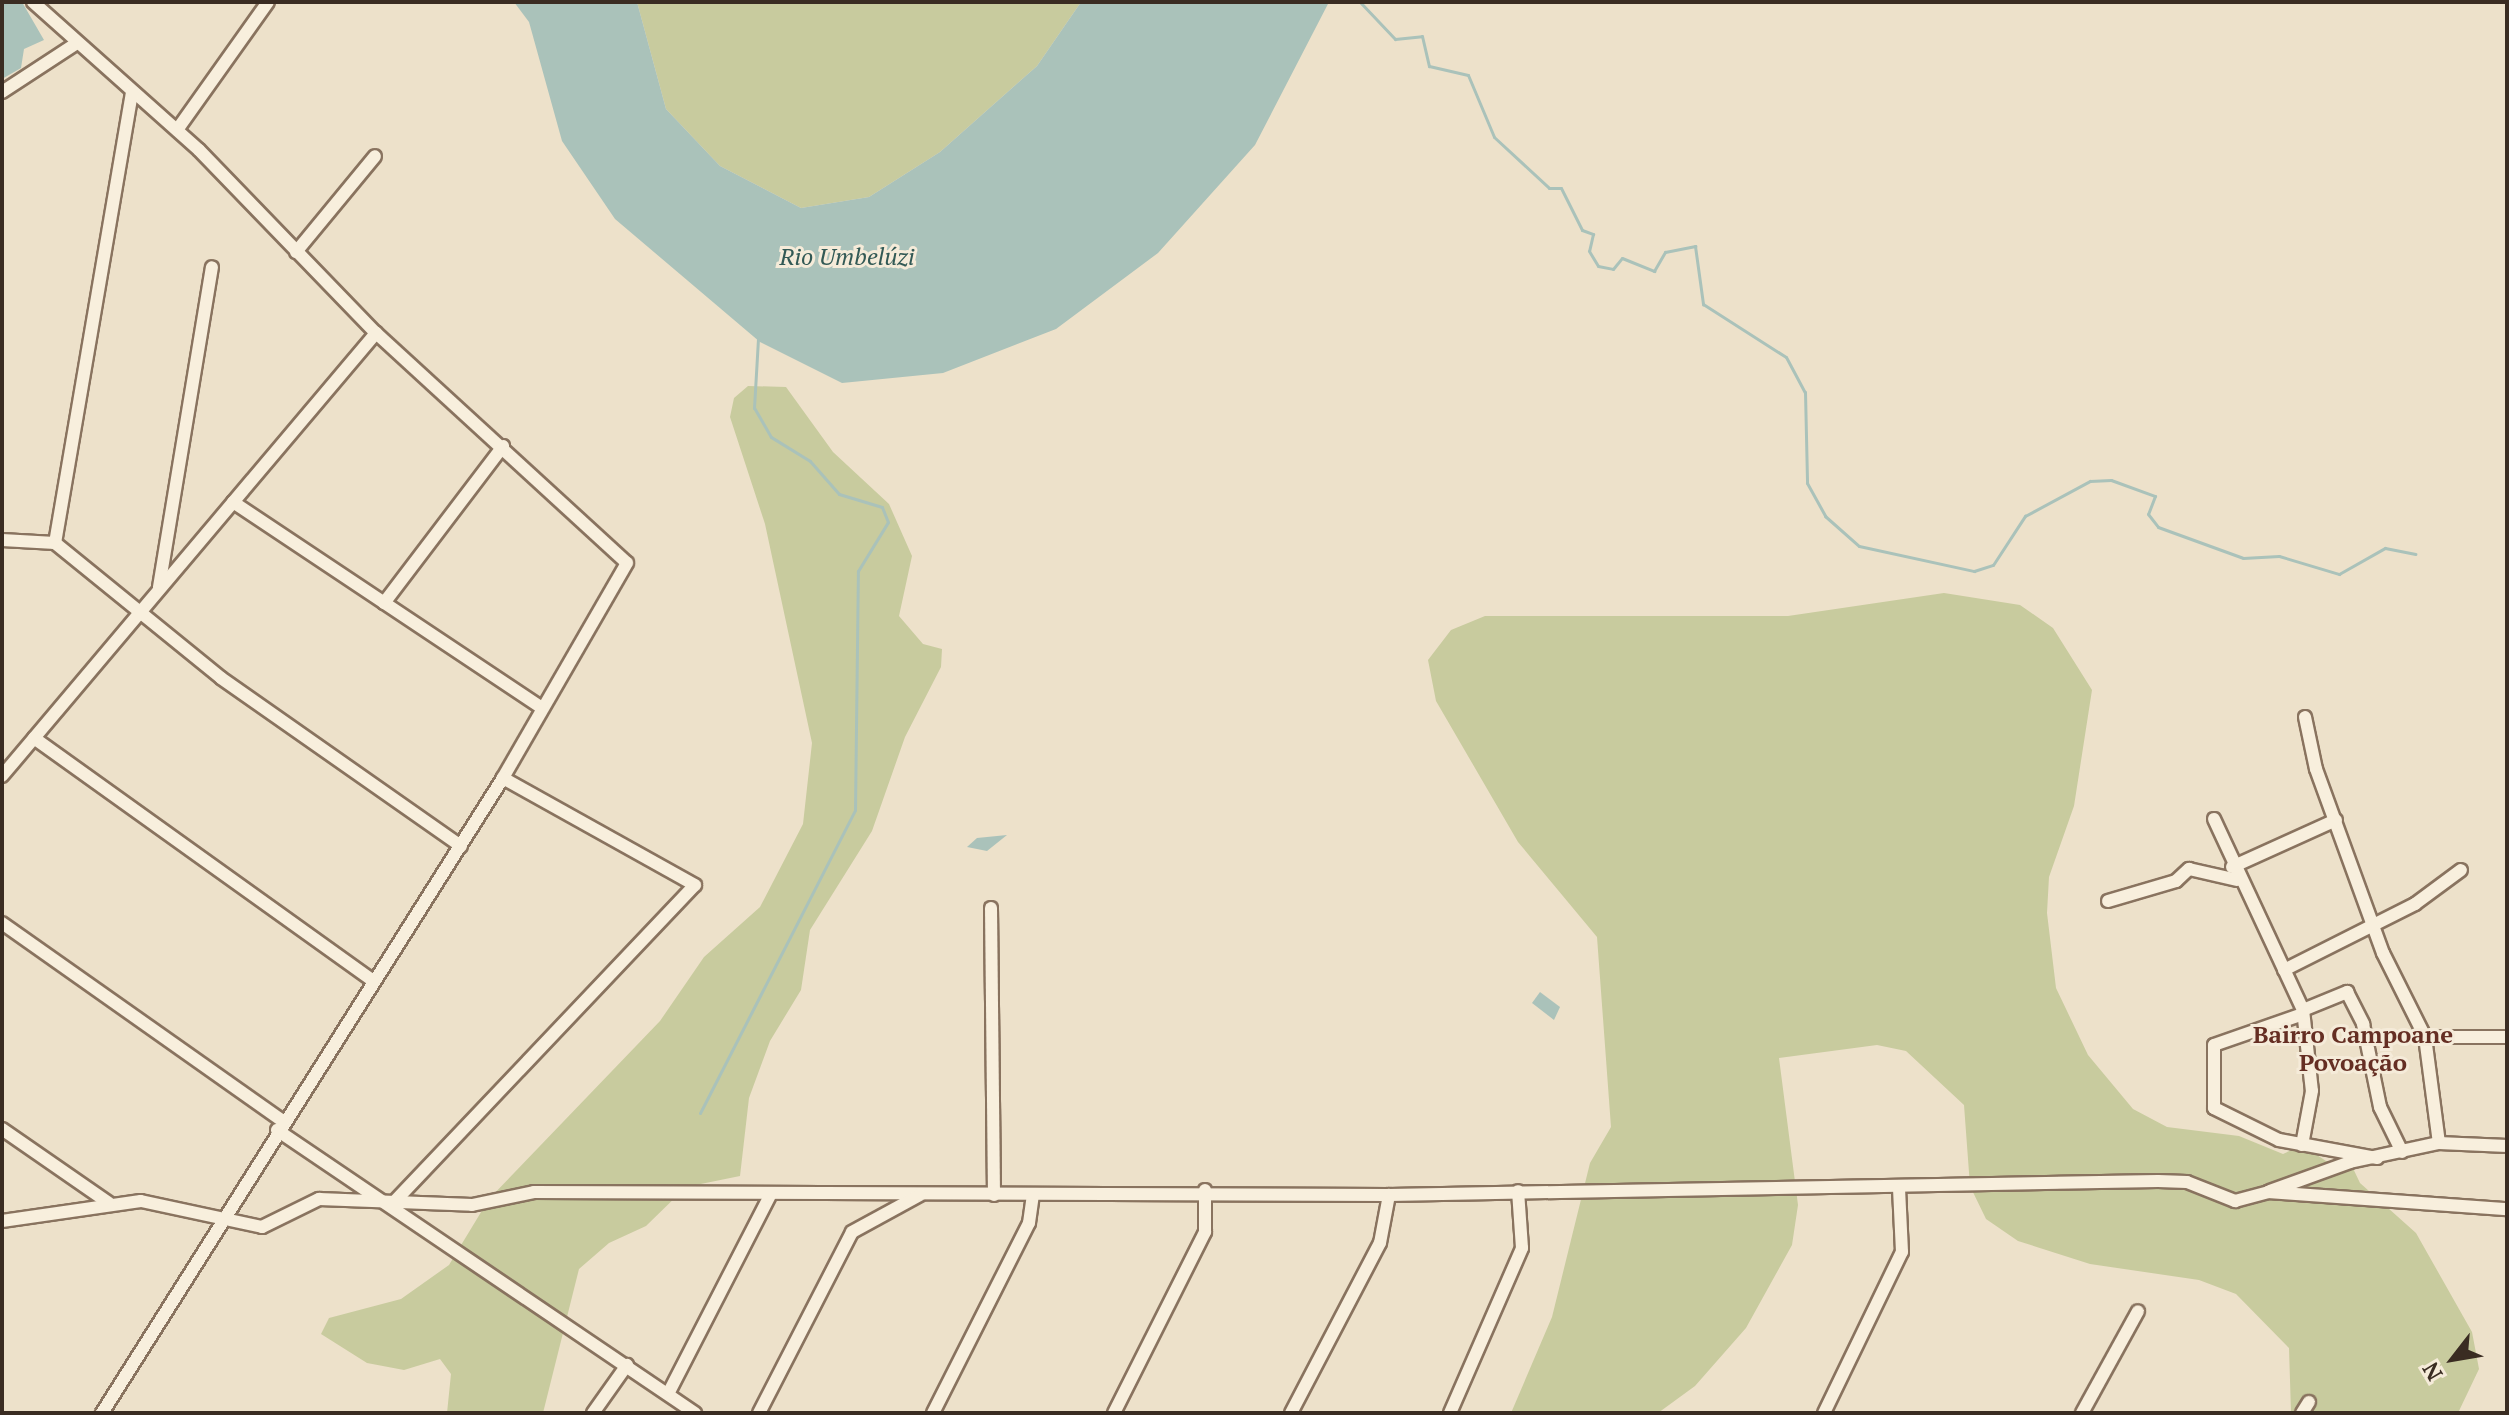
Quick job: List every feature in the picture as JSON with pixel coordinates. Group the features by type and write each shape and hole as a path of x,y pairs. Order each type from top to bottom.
{"street":[{"path":"33,2 177,130 376,333 503,446 627,563 503,778 280,1126 102,1413"},
{"path":"177,130 268,2"},
{"path":"2,92 77,43"},
{"path":"55,543 132,92"},
{"path":"296,252 375,156"},
{"path":"159,587 212,267"},
{"path":"2,776 376,333"},
{"path":"384,603 503,446"},
{"path":"233,502 542,708"},
{"path":"2,540 55,543 136,614 461,846"},
{"path":"2305,717 2336,820 2373,924 2425,1037 2439,1143"},
{"path":"34,738 374,981"},
{"path":"396,1200 695,885 503,778"},
{"path":"2214,819 2235,873 2303,1012 2312,1091 2302,1145"},
{"path":"2108,901 2176,881 2189,869 2235,873 2336,820"},
{"path":"2284,970 2373,924 2461,870"},
{"path":"991,908 994,1195"},
{"path":"2,923 377,1199 695,1413"},
{"path":"2377,1158 2302,1145 2225,1118 2213,1092 2214,1045 2347,992 2363,1024 2380,1107 2402,1152"},
{"path":"2425,1037 2507,1037"},
{"path":"2,1129 109,1203"},
{"path":"2,1221 109,1203 161,1203 262,1227 319,1199 472,1205 534,1192 1033,1195 1205,1190 1389,1195 1518,1191 1899,1189 2158,1181 2187,1182 2235,1201 2377,1158 2439,1143 2507,1146"},
{"path":"1824,1413 1902,1252 1899,1189"},
{"path":"1114,1413 1205,1232 1205,1190"},
{"path":"1450,1413 1522,1248 1518,1191"},
{"path":"2268,1192 2507,1209"},
{"path":"759,1413 852,1232 923,1193"},
{"path":"668,1394 771,1194"},
{"path":"933,1413 1029,1223 1033,1195"},
{"path":"1291,1413 1380,1243 1389,1195"},
{"path":"2082,1413 2138,1311"},
{"path":"593,1413 627,1365"}],"green space":[{"path":"637,2 1081,2 1037,66 940,152 869,197 801,208 720,166 666,109"},
{"path":"748,386 786,387 833,452 889,504 912,556 899,616 923,644 942,649 941,667 905,737 872,831 810,930 801,990 770,1041 749,1098 740,1176 686,1187 646,1226 609,1243 579,1269 543,1413 447,1413 451,1374 440,1359 404,1370 367,1363 321,1334 329,1318 401,1299 449,1265 489,1199 660,1021 704,957 760,907 803,824 812,743 765,524 730,417 734,398"},
{"path":"1944,593 2020,605 2053,628 2092,690 2074,806 2049,877 2047,913 2056,988 2088,1055 2133,1109 2167,1127 2239,1136 2283,1154 2302,1145 2326,1161 2350,1162 2360,1183 2416,1233 2472,1332 2479,1369 2458,1413 2291,1413 2289,1348 2236,1294 2199,1280 2090,1264 2018,1241 1986,1219 1970,1186 1964,1105 1906,1051 1877,1045 1779,1058 1798,1205 1792,1245 1746,1328 1695,1386 1658,1413 1511,1413 1552,1317 1590,1163 1611,1127 1597,937 1518,842 1436,701 1428,660 1451,630 1485,616 1788,616"}],"water":[{"path":"2,2 22,2 44,40 24,49 21,68 2,79"},
{"name":"Rio Umbelúzi","path":"514,2 637,2 666,109 720,166 801,208 869,197 940,152 1037,66 1081,2 1329,2 1255,145 1158,253 1056,329 943,373 842,383 760,342 615,219 562,141 529,22"},
{"path":"1007,835 987,851 967,847 977,838"},
{"path":"1540,992 1560,1007 1554,1020 1532,1003"}],"waterway":[{"path":"1360,2 1395,39 1422,36 1429,66 1468,75 1494,137 1549,188 1561,188 1582,230 1593,234 1589,251 1598,266 1613,269 1622,258 1654,271 1665,252 1695,246 1703,304 1786,357 1805,392 1807,483 1825,516 1859,546 1974,571 1993,565 2025,516 2090,481 2111,480 2155,496 2148,514 2158,527 2243,558 2279,556 2339,574 2385,548 2415,554"},
{"path":"700,1113 855,810 858,571 888,522 882,507 839,494 810,461 771,437 754,408 758,339"}],"district":[{"name":"Bairro Campoane Povoação","path":"2353,1049"}]}
